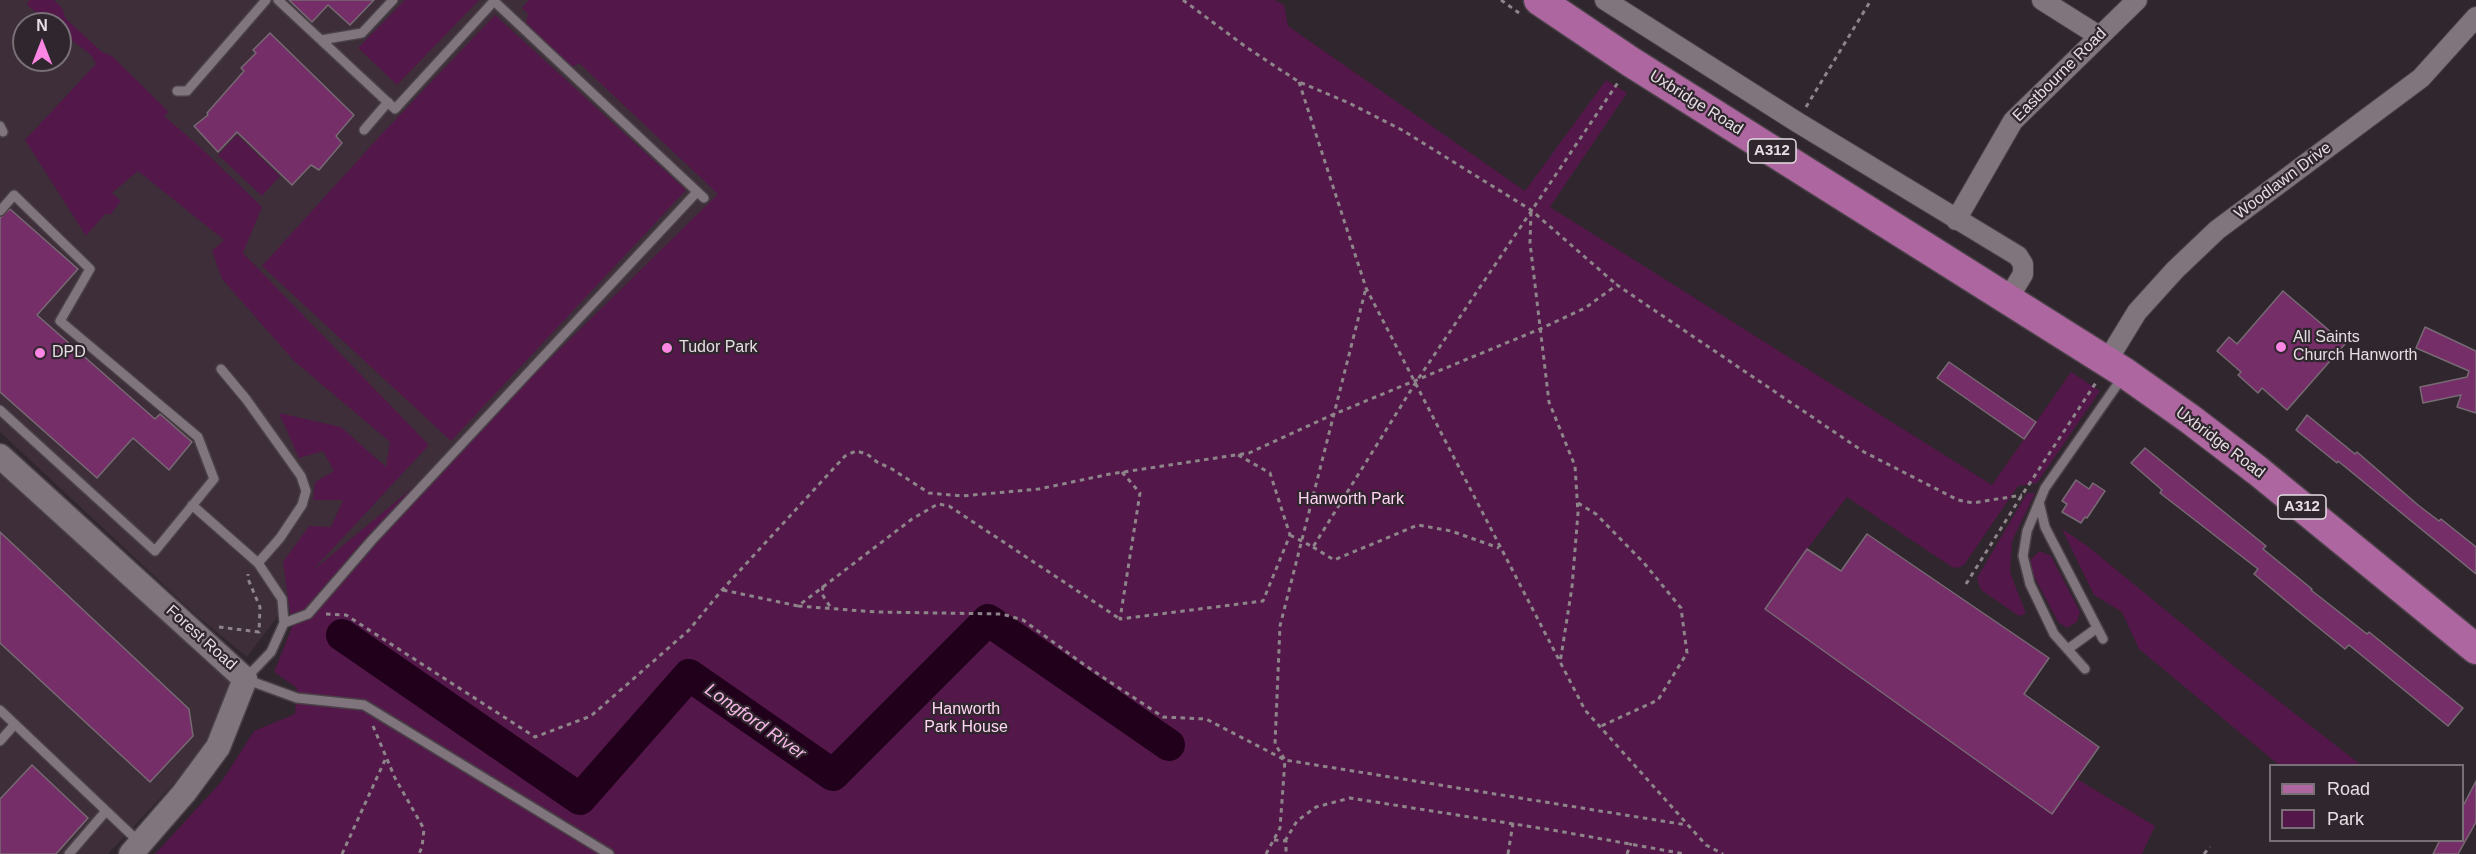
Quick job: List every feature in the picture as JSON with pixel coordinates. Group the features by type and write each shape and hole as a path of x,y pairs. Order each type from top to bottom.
{"main road":[{"name":"Uxbridge Road","path":"1539,0 1631,62 2008,299 2110,372 2190,418 2476,649"}],"street":[{"path":"1605,0 1797,122 2018,256 2023,264 2023,274 2008,299"},
{"path":"2042,0 2099,36"},
{"name":"Eastbourne Road","path":"1956,220 2013,121 2138,0"},
{"name":"Woodlawn Drive","path":"2110,372 2137,312 2175,270 2217,230 2421,78 2476,17"},
{"name":"Forest Road","path":"0,456 245,679 218,747 184,794 136,849"}],"lane":[{"path":"177,92 187,91 266,0"},
{"path":"278,0 395,109 494,1 701,195 372,540 308,614 284,623"},
{"path":"321,40 362,33 393,0"},
{"path":"364,130 388,102"},
{"path":"0,211 14,195 90,269 60,321 198,437 214,479 155,550 0,410"},
{"path":"221,369 246,399 301,477 306,491 302,505 280,538 258,563"},
{"path":"2085,669 2054,634 2030,584 2023,556 2027,531 2045,488 2110,372"},
{"path":"2039,502 2044,527 2103,639"},
{"path":"192,505 251,555 282,599 284,623 271,652 245,679 297,698 364,705 609,854"},
{"path":"2068,649 2097,628"},
{"path":"0,710 106,811 136,849"},
{"path":"0,741 15,724"},
{"path":"69,854 106,811"}],"path":[{"path":"1183,0 1246,47 1299,82 1347,102 1402,130 1531,210 1617,285 1864,452 1958,500 1973,503 2022,495"},
{"path":"1797,122 1871,0"},
{"path":"1313,547 1416,382 1631,62"},
{"path":"1299,82 1366,288 1585,710 1706,845 1723,854"},
{"path":"1531,210 1530,243 1549,402 1575,466 1578,503 1572,586 1560,663"},
{"path":"308,614 346,615 536,737 591,716 689,630 722,590 845,456 856,451 892,469 929,493 947,495 1039,489 1122,472 1249,453 1332,415 1416,382 1585,309 1617,285"},
{"path":"1266,854 1280,828 1285,760 1275,744 1280,626 1366,288"},
{"path":"1966,584 2022,495 2110,372"},
{"path":"798,606 912,519 939,504 950,506 1120,619 1263,601 1290,535 1270,473 1237,454"},
{"path":"1120,619 1140,494 1122,472"},
{"path":"945,505 947,495"},
{"path":"1578,503 1596,514 1644,563 1681,608 1687,653 1658,700 1599,727"},
{"path":"1290,535 1334,560 1418,525 1451,531 1500,548"},
{"path":"218,627 259,632 260,607 248,579 251,555"},
{"path":"823,586 822,594 832,609"},
{"path":"722,590 798,606 832,609 1002,614 1023,620 1086,666 1163,717 1206,719 1285,760 1687,825"},
{"path":"364,705 386,759 424,829 419,854"},
{"path":"342,854 386,759"},
{"path":"1286,854 1285,841 1297,821 1316,807 1350,798 1513,823 1685,854"},
{"path":"1508,854 1513,823"},
{"path":"1274,840 1285,841"},
{"path":"1627,854 1631,843"},
{"path":"2205,854 2210,847"}],"shaded area":[{"path":"0,0 1152,0 308,576 247,657 197,616 0,432"},
{"path":"0,470 251,701 108,854 0,854"}],"green space":[{"name":"Hanworth Park","path":"29,0 54,0 63,12 36,12 27,5"},
{"path":"405,0 479,0 397,85 358,48"},
{"name":"Hanworth Park","path":"529,0 1275,0 1284,5 1288,26 1525,191 1606,80 1627,93 1550,207 1992,485 2071,372 2100,391 2037,483 2018,486 1964,565 1958,568 1952,567 1847,497 1807,549 2052,813 2077,779 2155,826 2142,854 155,854 222,781 254,731 295,714 297,688 274,672 292,627 283,562 309,526 331,527 343,500 313,500 315,482 334,471 323,451 299,458 279,413 341,427 386,467 390,442 294,361 222,279 212,251 224,240 138,171 112,193 121,201 111,214 105,214 86,236 25,140 96,64 91,55 72,40 72,24 102,52 112,56 167,110 168,113 164,116 198,145 262,207 243,253 429,445 312,571 450,457 718,194 579,63 572,67 542,41 526,22 528,14 522,8"},
{"path":"495,15 686,190 451,441 262,266 378,138"},
{"path":"237,135 280,176 262,196 218,155"},
{"path":"2027,493 2035,493 2012,541 2010,572 2026,614 2019,616 1981,590 1977,578"},
{"path":"2062,529 2086,545 2235,667 2360,764 2278,764 2139,649 2122,612 2094,595"},
{"path":"2040,551 2051,556 2080,612 2077,622 2067,628 2058,622 2031,570 2031,559"}],"building":[{"path":"289,0 374,0 350,25 328,5 312,22"},
{"path":"270,33 354,115 336,136 342,143 319,170 311,165 292,185 237,132 218,152 194,126 208,115 207,113 244,71 241,68 256,53 253,50"},
{"name":"DPD","path":"10,209 78,269 37,315 155,419 160,414 192,442 169,470 133,438 97,478 0,392 0,218"},
{"name":"All Saints Church Hanworth","path":"2283,291 2345,344 2287,410 2262,388 2258,393 2238,375 2241,372 2217,351 2229,337 2237,344"},
{"path":"2425,327 2476,351 2476,413 2457,407 2461,395 2423,403 2420,387 2467,377 2469,371 2416,348"},
{"path":"1949,362 2036,422 2024,439 1937,378"},
{"path":"2307,415 2355,454 2357,452 2418,505 2439,521 2441,519 2476,547 2476,574 2338,461 2337,463 2296,430"},
{"path":"2145,448 2266,546 2263,549 2311,590 2367,634 2369,632 2463,708 2448,726 2349,645 2345,649 2254,574 2258,569 2160,493 2162,490 2131,463"},
{"path":"2076,480 2089,489 2093,483 2105,491 2081,523 2062,512 2067,504 2062,501"},
{"path":"0,532 189,709 193,736 150,782 0,643"},
{"path":"1867,534 2049,658 2024,694 2099,747 2052,814 1765,609 1807,549 1841,571"},
{"path":"32,765 88,818 56,854 0,854 0,799"},
{"path":"2476,781 2476,822 2458,854 2433,854 2439,842 2464,842 2464,804"}],"waterway":[{"name":"Longford River","path":"342,635 580,799 689,675 833,775 988,620 1169,745"}],"place":[{"name":"All Saints Church Hanworth","path":"2281,347"},
{"name":"Tudor Park","path":"667,348"},
{"name":"DPD","path":"40,353"}],"park label":[{"name":"Hanworth Park House","path":"966,719"}]}
